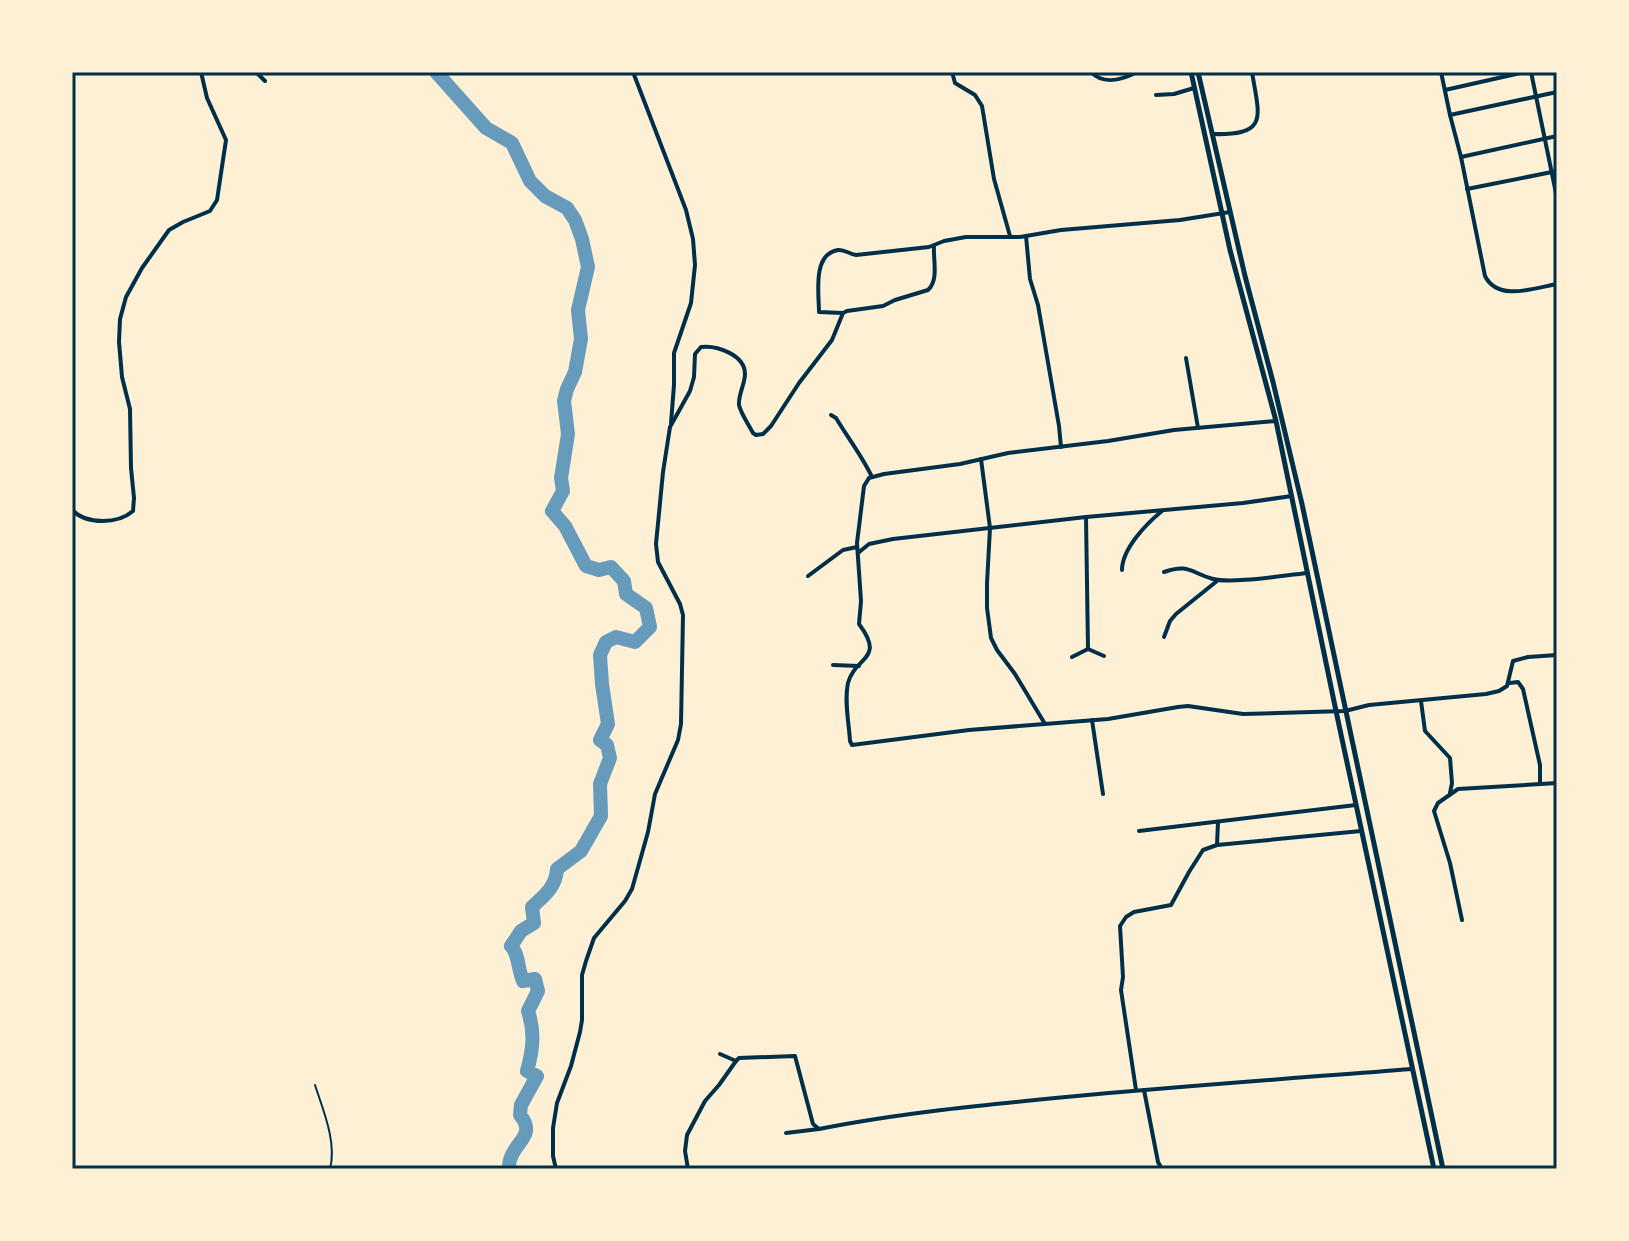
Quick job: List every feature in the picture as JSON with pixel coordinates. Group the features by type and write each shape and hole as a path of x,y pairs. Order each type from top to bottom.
{"main road":[{"path":"1191,72 1222,215 1276,421 1434,1169"},
{"path":"1198,72 1302,504 1443,1169"}],"street":[{"path":"72,510 76,515 90,520 124,519 133,511 130,409 122,377 120,319 126,297 169,230 210,211 217,200 226,140 207,98 201,72"},
{"path":"256,72 265,81"},
{"path":"556,1169 553,1128 557,1103 580,1032 582,975 594,938 632,889 655,794 680,732 683,615 658,562 656,551 674,385 674,353 691,303 695,265 686,210 633,72"},
{"path":"952,72 955,83 975,95 982,106 994,179 1010,237"},
{"path":"1091,72 1099,79 1110,81 1137,72"},
{"path":"1212,134 1238,133 1257,122 1252,72"},
{"path":"1441,72 1488,283 1508,292 1557,284"},
{"path":"1444,91 1525,72"},
{"path":"1531,72 1557,198"},
{"path":"1156,95 1194,88"},
{"path":"1450,115 1557,92"},
{"path":"1461,157 1557,136"},
{"path":"1467,189 1554,172"},
{"path":"934,246 935,281 928,290 883,306 843,313 819,312 820,269 825,257 837,250 856,255 934,246 966,237 1026,236 1230,212"},
{"path":"1026,236 1030,279 1038,305 1061,447"},
{"path":"670,427 690,391 695,354 701,347 707,346 728,352 742,363 745,373 739,405 753,433 763,434 832,340 843,313"},
{"path":"1186,358 1198,428"},
{"path":"831,415 861,455 872,477"},
{"path":"1276,421 1008,453 866,480 858,550 859,624 867,633 869,649 868,657 852,672 847,693 852,745 969,730 1092,720 1188,706 1243,714 1345,711 1369,705 1494,693 1506,688 1509,683 1513,661 1557,655"},
{"path":"981,459 990,528 987,608 991,638 1046,724"},
{"path":"808,576 843,550 858,550 875,542 1292,496"},
{"path":"1122,570 1126,552 1149,521 1163,509"},
{"path":"1086,517 1088,649"},
{"path":"1164,572 1185,568 1219,580 1308,573"},
{"path":"1164,637 1176,614 1219,580"},
{"path":"1088,649 1104,656"},
{"path":"1072,657 1088,649"},
{"path":"833,665 859,666"},
{"path":"1509,683 1518,682 1523,689 1540,765 1540,784"},
{"path":"1421,700 1425,731 1450,758 1450,793"},
{"path":"1092,720 1103,794"},
{"path":"1462,920 1450,863 1434,811 1438,803 1458,789 1557,783"},
{"path":"1139,831 1356,805"},
{"path":"1217,845 1218,822"},
{"path":"1136,1090 1121,990 1123,977 1119,938 1120,926 1126,917 1134,912 1171,905 1203,850 1217,845 1361,831"},
{"path":"720,1054 736,1061"},
{"path":"688,1169 685,1151 687,1135 705,1101 739,1058 795,1056 813,1124 819,1129"},
{"path":"786,1133 923,1112 1136,1090 1412,1069"},
{"path":"1144,1090 1162,1169"}],"lane":[{"path":"315,1085 330,1139 330,1169"}],"waterway":[{"path":"436,72 486,128 512,143 530,181 545,196 567,208 575,220 588,267 578,310 581,339 575,372 564,401 568,434 561,478 563,491 552,511 565,526 586,566 599,570 611,567 624,581 626,594 646,608 650,627 635,642 616,637 606,642 600,655 608,724 600,740 607,745 610,758 600,784 601,816 581,851 557,869 552,886 532,907 534,923 521,931 511,946 516,953 523,981 535,979 538,991 528,1011 532,1041 527,1071 537,1076 521,1105 525,1135 513,1153 509,1169"}]}
